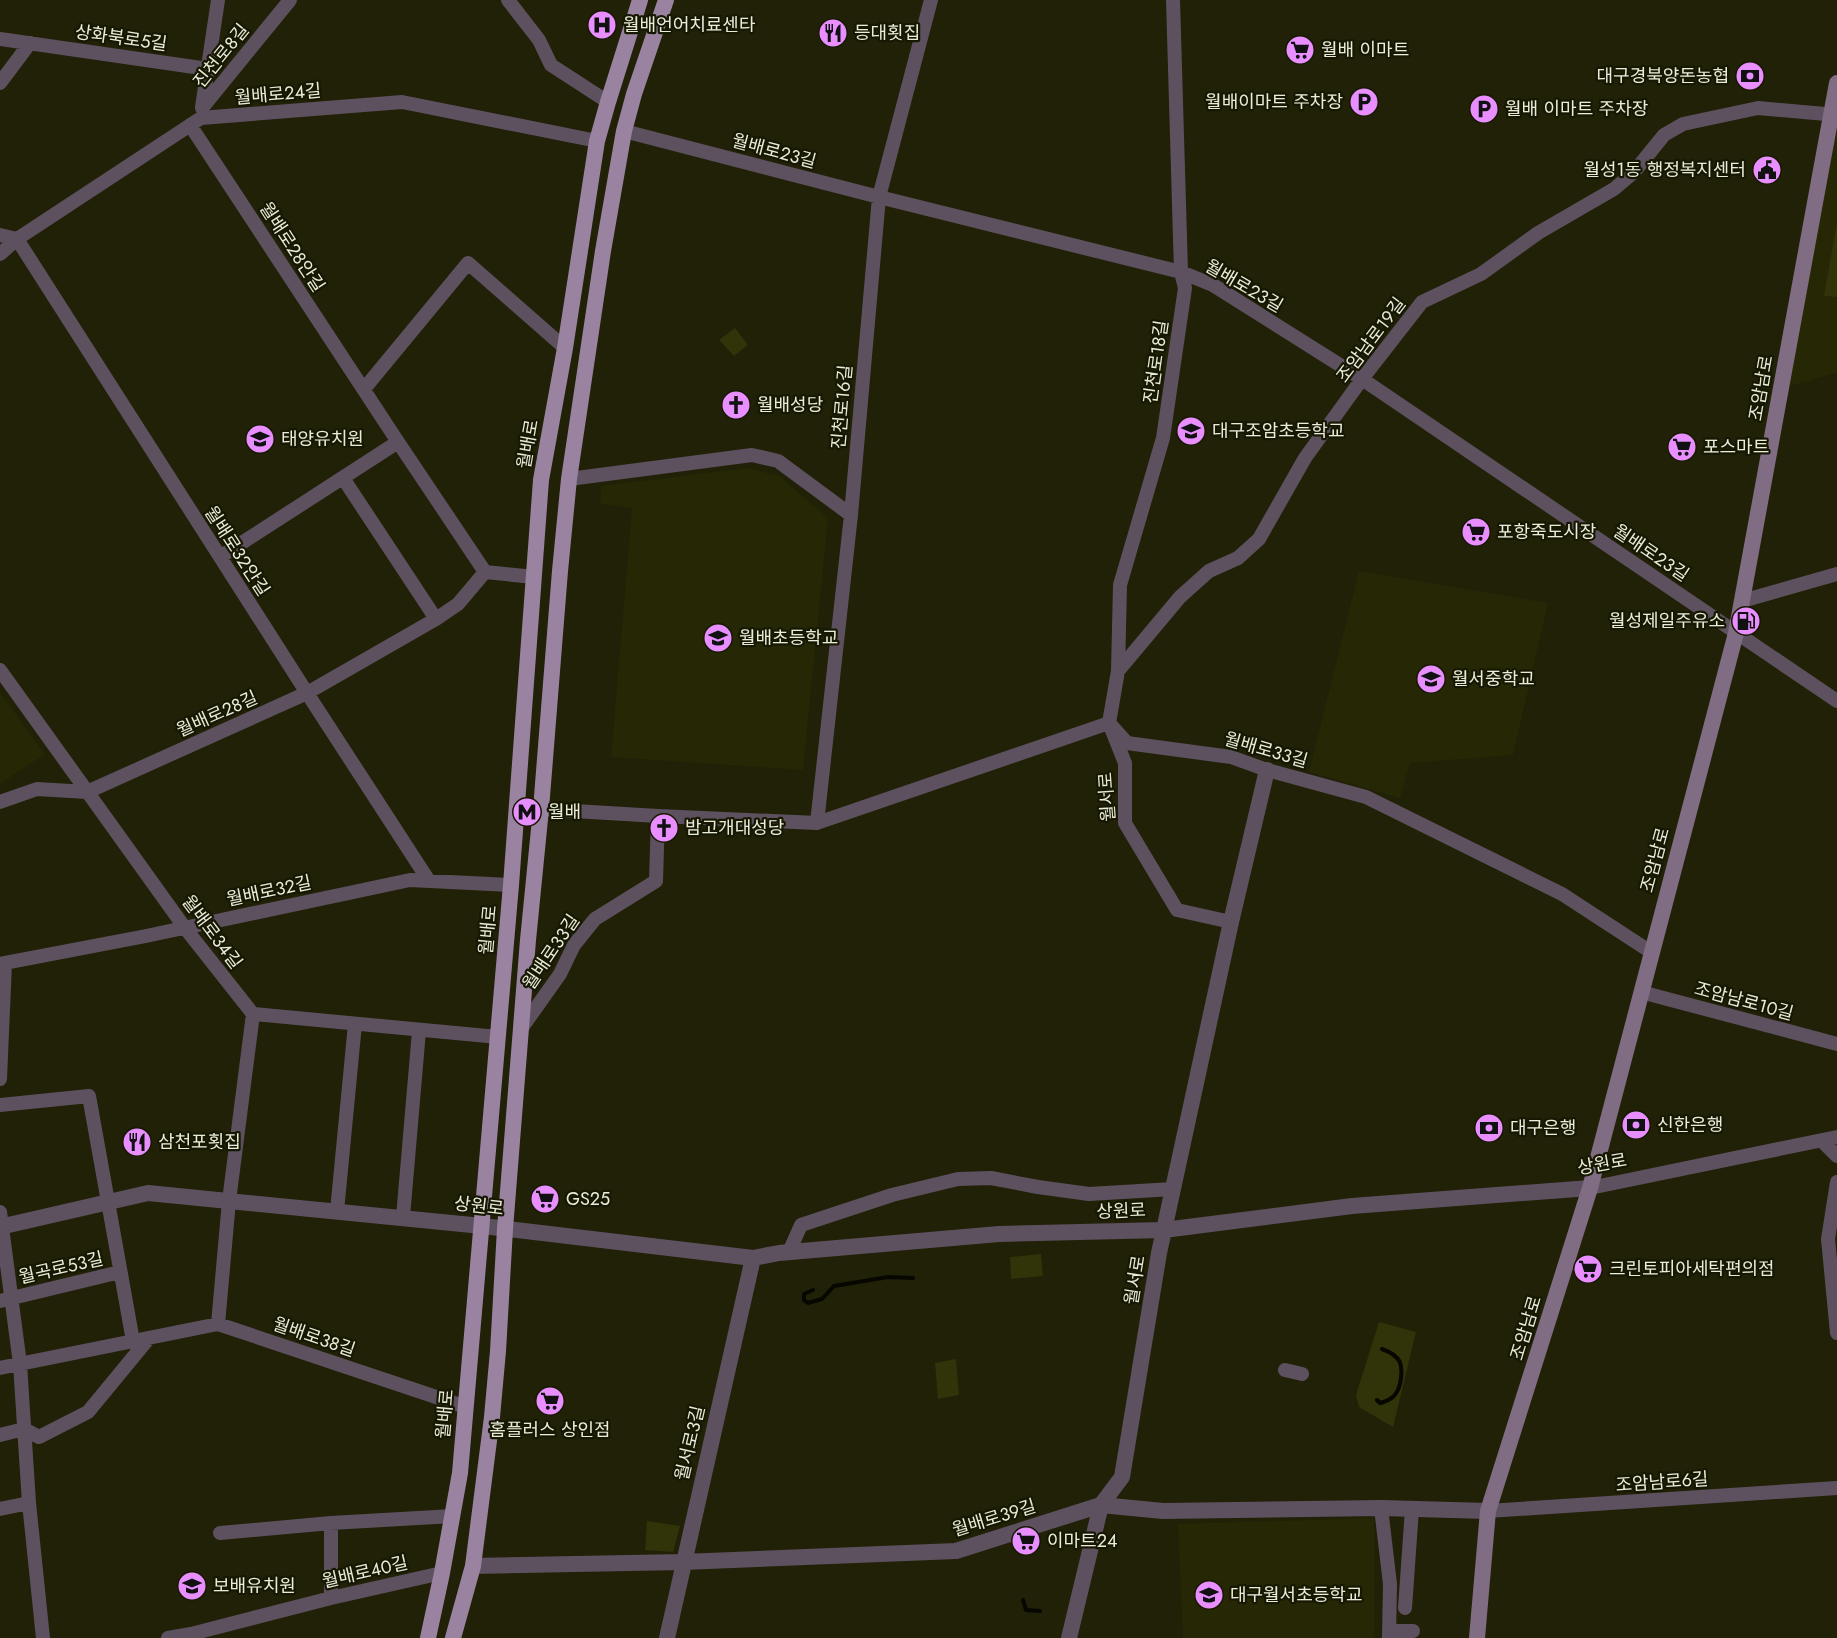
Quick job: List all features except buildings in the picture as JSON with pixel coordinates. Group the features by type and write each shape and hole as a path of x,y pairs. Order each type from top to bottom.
{"main road":[{"name":"월배로","path":"428,1638 460,1473 511,885 541,480 565,348 597,141 640,0"},
{"path":"453,1638 473,1566 492,1417 532,895 569,479 590,331 624,130 666,0"},
{"name":"조암남로","path":"1477,1638 1488,1511 1590,1188 1736,633 1834,114 1837,83"}],"street":[{"name":"진천로8길","path":"198,117 218,0"},
{"name":"진천로8길","path":"198,117 290,0"},
{"path":"508,0 539,40 551,66 608,102"},
{"name":"진천로16길","path":"818,823 851,515 879,197 931,0"},
{"name":"진천로18길","path":"1109,723 1118,671 1120,585 1163,438 1185,288 1181,272 1173,0"},
{"name":"상화북로5길","path":"0,39 208,69"},
{"path":"0,83 30,43"},
{"name":"월배로24길","path":"0,254 17,239 198,117 402,102 597,141"},
{"name":"조암남로19길","path":"1118,671 1180,597 1209,571 1238,558 1259,539 1305,459 1362,379 1422,302 1481,274 1538,233 1614,189 1634,172 1664,135 1683,124 1758,108 1834,114"},
{"name":"월배로28안길","path":"198,117 364,389 485,572"},
{"name":"월배로23길","path":"624,130 879,197 1181,272 1214,285 1362,379 1837,701"},
{"path":"0,235 17,239"},
{"name":"월배로32안길","path":"17,239 429,881"},
{"path":"364,389 468,263 565,348"},
{"path":"220,557 398,442"},
{"path":"569,479 752,454 778,461 851,515"},
{"path":"343,478 436,619"},
{"path":"485,572 534,577"},
{"name":"월배로28길","path":"0,802 37,789 87,792 307,693 436,619 458,604 485,572"},
{"path":"1742,601 1837,574"},
{"name":"월배로34길","path":"0,670 184,928 253,1014"},
{"path":"541,809 818,823 1109,723"},
{"name":"월배로33길","path":"1109,723 1127,743 1231,757 1267,770 1366,797 1562,894 1651,952"},
{"name":"월서로","path":"1109,723 1125,763 1125,823 1177,910 1231,922"},
{"name":"월서로","path":"1069,1638 1101,1505 1122,1477 1159,1253 1231,922 1267,770"},
{"name":"월배로33길","path":"521,1029 560,974 574,945 595,919 656,881 658,816"},
{"name":"월배로32길","path":"3,964 410,880 511,885"},
{"path":"0,1079 3,964"},
{"name":"조암남로10길","path":"1641,992 1837,1044"},
{"path":"218,1324 229,1201 253,1014 498,1037"},
{"path":"337,1211 355,1024"},
{"path":"403,1218 419,1031"},
{"path":"0,1105 89,1096 133,1341"},
{"name":"상원로","path":"0,1222 108,1202 148,1192 482,1226 753,1257 999,1234 1164,1230 1352,1206 1590,1188 1837,1137"},
{"path":"1822,1141 1837,1156"},
{"path":"789,1252 801,1225 892,1195 958,1179 991,1178 1089,1194 1173,1189"},
{"path":"1837,1182 1828,1239 1837,1333"},
{"name":"월곡로53길","path":"0,1222 5,1300 20,1364 29,1503 43,1638"},
{"name":"월서로3길","path":"667,1638 753,1257"},
{"name":"월곡로53길","path":"5,1300 120,1272"},
{"name":"월배로38길","path":"20,1364 218,1324 466,1407"},
{"path":"0,1435 24,1429 39,1437 88,1412 149,1338"},
{"path":"0,1368 20,1364"},
{"path":"1285,1370 1302,1374"},
{"name":"조암남로6길","path":"1488,1511 1837,1488"},
{"path":"0,1509 29,1503"},
{"name":"월배로39길","path":"473,1566 683,1562 956,1551 1101,1505 1163,1511 1381,1508 1488,1511"},
{"path":"1381,1508 1390,1584 1389,1635 1413,1631"},
{"path":"1405,1608 1412,1509"},
{"path":"220,1533 331,1523 453,1516"},
{"path":"331,1523 331,1598"},
{"name":"월배로40길","path":"168,1638 191,1636 331,1598 442,1573"}],"shaded area":[{"path":"1837,115 1837,373 1781,388"},
{"path":"1837,222 1837,297 1824,296"},
{"path":"735,328 748,345 734,356 719,340"},
{"name":"월배초등학교","path":"747,468 779,476 828,518 803,770 611,757 632,508 600,504 601,486"},
{"name":"월서중학교","path":"1359,571 1548,603 1513,755 1410,763 1400,798 1309,772"},
{"path":"0,693 45,754 0,784"},
{"path":"1041,1254 1043,1276 1011,1279 1010,1257"},
{"path":"1379,1322 1416,1332 1393,1427 1359,1407 1356,1395"},
{"path":"956,1359 959,1395 938,1399 935,1363"},
{"path":"1374,1518 1374,1638 1183,1638 1178,1524"},
{"path":"647,1521 680,1526 673,1552 645,1550"}],"waterway":[{"path":"813,1290 804,1294 804,1300 808,1303 822,1299 834,1286 888,1277 913,1278"},
{"path":"1377,1400 1380,1403 1393,1397 1399,1388 1401,1377 1400,1362 1382,1349"},
{"path":"1023,1600 1026,1610 1040,1611"}],"place":[{"name":"월배언어치료센타","path":"602,25"},
{"name":"등대횟집","path":"833,33"},
{"name":"월배 이마트","path":"1300,50"},
{"name":"대구경북양돈농협","path":"1750,76"},
{"name":"월배이마트 주차장","path":"1364,102"},
{"name":"월배 이마트 주차장","path":"1484,109"},
{"name":"월성1동 행정복지센터","path":"1767,170"},
{"name":"월배성당","path":"736,405"},
{"name":"대구조암초등학교","path":"1191,431"},
{"name":"태양유치원","path":"260,439"},
{"name":"포스마트","path":"1682,447"},
{"name":"포항죽도시장","path":"1476,532"},
{"name":"월성제일주유소","path":"1746,621"},
{"name":"월배초등학교","path":"718,638"},
{"name":"월서중학교","path":"1431,679"},
{"name":"월배","path":"527,812"},
{"name":"밤고개대성당","path":"664,828"},
{"name":"신한은행","path":"1636,1125"},
{"name":"대구은행","path":"1489,1128"},
{"name":"삼천포횟집","path":"137,1142"},
{"name":"GS25","path":"545,1199"},
{"name":"크린토피아세탁편의점","path":"1588,1269"},
{"name":"홈플러스 상인점","path":"550,1401"},
{"name":"이마트24","path":"1026,1541"},
{"name":"보배유치원","path":"192,1586"},
{"name":"대구월서초등학교","path":"1209,1595"}]}
